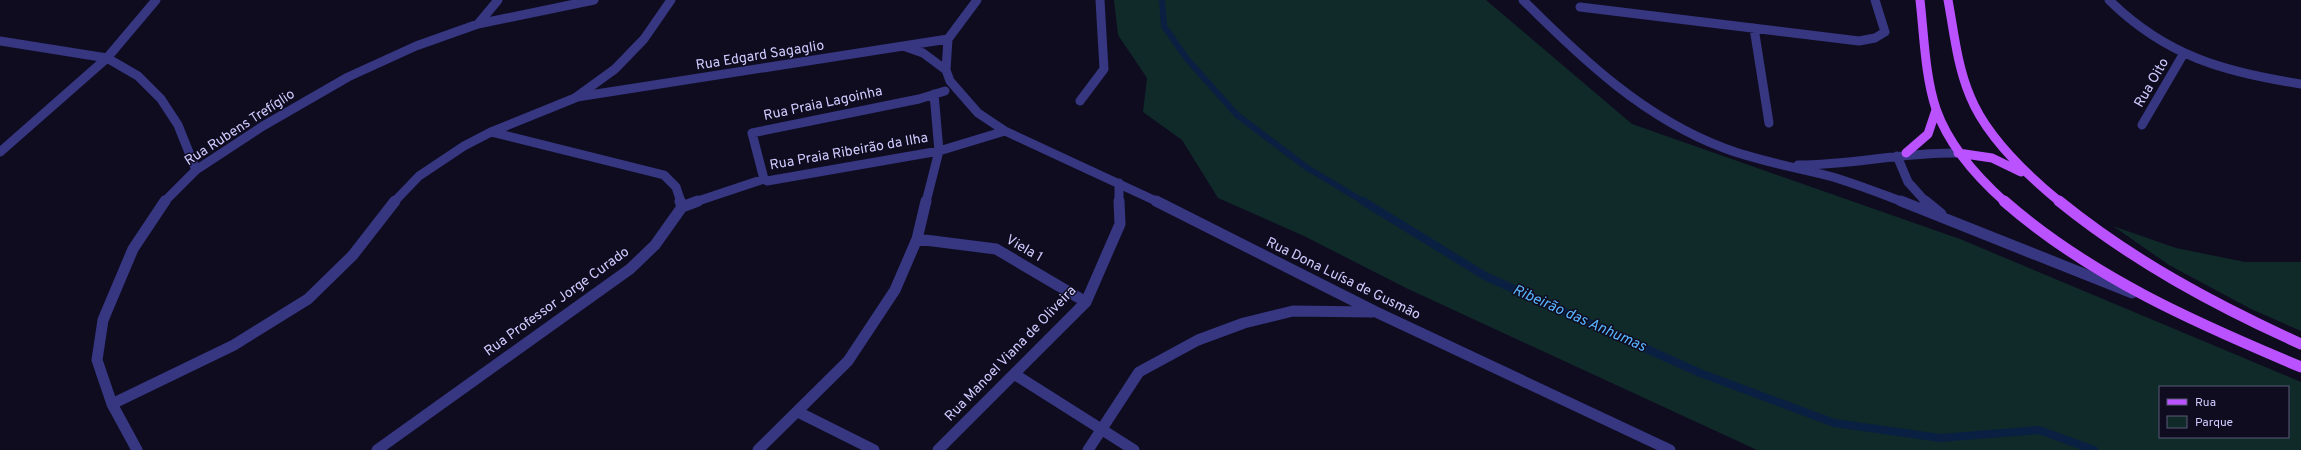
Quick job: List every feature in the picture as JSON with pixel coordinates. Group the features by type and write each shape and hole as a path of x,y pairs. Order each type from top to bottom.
{"main road":[{"path":"1920,0 1926,57 1936,110 1958,153 1995,195 2052,240 2092,268 2143,297 2301,367"},
{"path":"1948,0 1961,72 1976,109 2006,152 2033,179 2101,234 2167,277 2238,316 2301,344"},
{"path":"1901,154 1928,134 1936,110"},
{"path":"1958,153 1992,158 2010,165 2033,179"}],"street":[{"path":"0,152 107,58 156,0"},
{"path":"478,24 498,0"},
{"name":"Rua Rubens Trefíglio","path":"137,450 112,404 97,360 103,320 133,248 162,203 196,170 264,126 348,77 416,46 478,24 594,0"},
{"path":"112,404 234,345 308,299 353,255 390,207 420,176 464,146 491,132 575,98 615,69 644,39 671,0"},
{"path":"946,70 948,39 977,0"},
{"path":"1080,101 1104,69 1100,0"},
{"path":"1523,0 1549,26 1605,75 1680,128 1723,147 1776,164 1865,188 2143,297"},
{"path":"1580,7 1859,41 1875,38 1885,32 1875,0"},
{"path":"2109,0 2137,26 2158,40 2184,53 2220,67 2255,76 2301,84"},
{"path":"1754,28 1769,123"},
{"name":"Rua Edgard Sagaglio","path":"575,98 948,39"},
{"path":"0,41 107,58 138,76 161,99 178,125 196,170"},
{"path":"904,46 923,53 946,70"},
{"name":"Rua Oito","path":"2142,125 2184,53"},
{"name":"Rua Dona Luísa de Gusmão","path":"946,70 950,82 978,113 1005,131 1119,184 1376,312 1670,450"},
{"name":"Rua Praia Lagoinha","path":"764,180 752,133 945,91"},
{"path":"758,450 848,361 870,331 895,290 917,239 939,151 934,94"},
{"name":"Rua Praia Ribeirão da Ilha","path":"682,207 764,180 767,181 939,151 1005,131"},
{"path":"491,132 664,174 676,187 682,207"},
{"path":"1776,164 1804,166 1851,164 1901,154 1932,151 1958,153"},
{"path":"1901,154 1899,170 1906,183 1922,200 1949,221"},
{"name":"Rua Manoel Viana de Oliveira","path":"938,450 1086,302 1093,290 1120,224 1119,184"},
{"name":"Rua Professor Jorge Curado","path":"377,450 630,269 655,245 682,207"},
{"name":"Viela 1","path":"917,239 996,248 1086,302"},
{"path":"1088,450 1139,372 1198,340 1244,323 1293,311 1376,312"},
{"path":"1014,374 1134,450"},
{"path":"798,412 874,450"}],"green space":[{"path":"1114,0 1486,0 1632,124 1960,239 2301,382 2301,450 1757,450 1406,288 1304,236 1218,198 1182,140 1143,112 1147,78 1118,35"},
{"path":"2113,226 2176,248 2245,262 2301,262 2301,331 2251,309 2169,265"}],"waterway":[{"name":"Ribeirão das Anhumas","path":"1162,0 1164,26 1187,59 1237,115 1306,167 1364,202"},
{"name":"Ribeirão das Anhumas","path":"1363,201 1485,276 1700,373 1834,423 1940,438 2039,430 2094,450"}]}
